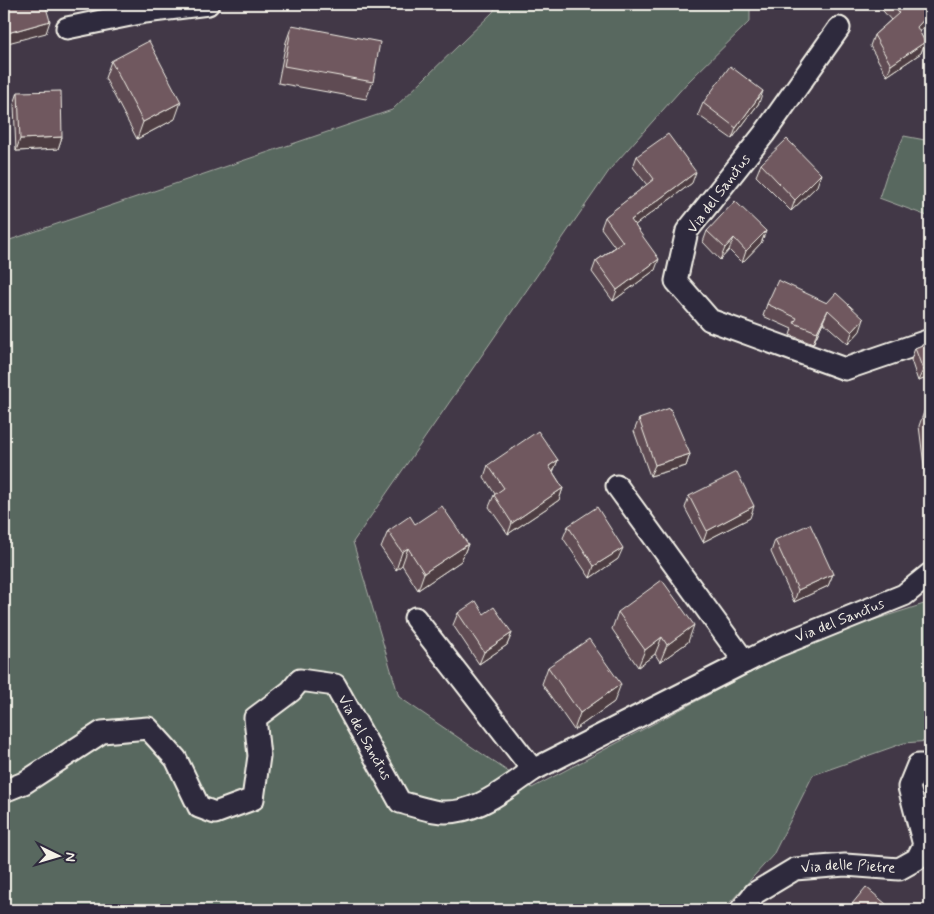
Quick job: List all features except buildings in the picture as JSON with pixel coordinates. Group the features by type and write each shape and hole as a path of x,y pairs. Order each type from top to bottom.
{"street":[{"path":"67,28 145,12 208,4"},
{"name":"Via del Sanctus","path":"839,28 764,134 687,231 676,281 710,320 845,369 930,340"},
{"path":"618,486 745,662"},
{"name":"Via del Sanctus","path":"4,791 24,783 102,732 148,728 176,759 199,807 215,812 253,799 259,756 255,718 291,691 300,680 334,685 400,802 436,812 460,811 486,802 534,770 775,646 904,595 930,574"},
{"path":"415,618 534,770"},
{"name":"Via delle Pietre","path":"741,910 755,893 795,869 845,865 899,869 916,859 924,845 909,787 918,765 930,765"}],"green space":[{"path":"497,4 750,4 750,21 687,83 611,168 353,542 399,697 532,788 812,640 930,602 930,741 904,743 813,775 773,855 723,910 4,910 4,242 392,110 493,12"},
{"path":"904,136 930,141 930,217 879,198 887,173"}]}
